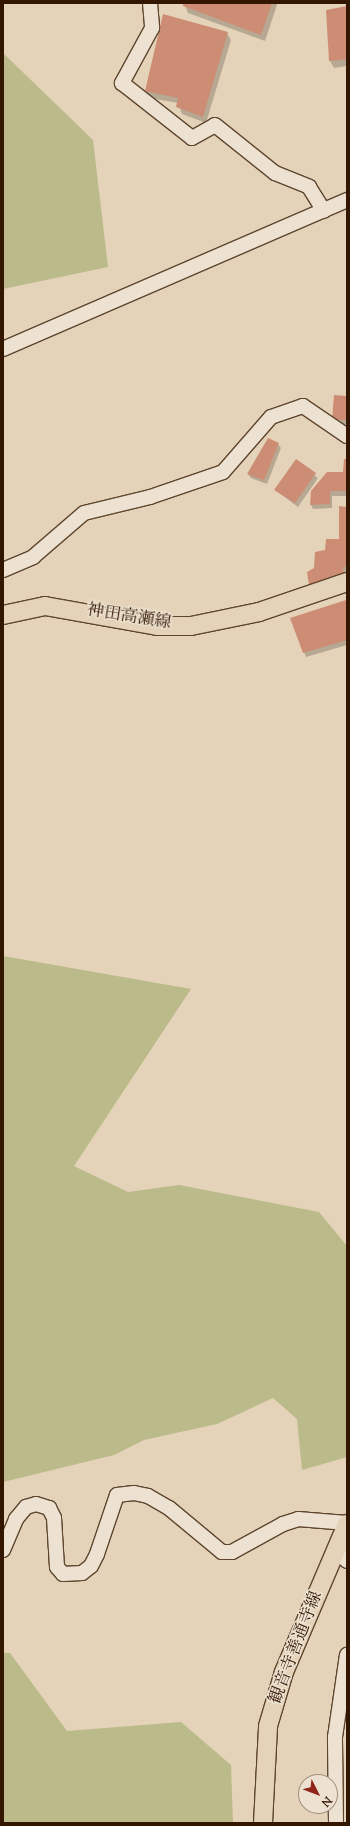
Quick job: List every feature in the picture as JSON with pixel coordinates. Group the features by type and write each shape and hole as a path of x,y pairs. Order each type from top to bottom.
{"main road":[{"name":"神田高瀬線","path":"3,615 45,606 158,626 191,626 259,612 347,582"},
{"name":"観音寺善通寺線","path":"264,1823 268,1726 284,1672 341,1556 347,1524"}],"street":[{"path":"150,3 152,28 122,83 192,138 215,125 275,173 309,187 324,211"},
{"path":"3,349 347,200"},
{"path":"3,570 33,557 84,513 150,497 223,472 271,417 303,406 347,436"},
{"path":"3,1550 16,1519 26,1507 36,1504 49,1508 54,1518 58,1567 64,1574 82,1573 91,1566 97,1554 109,1510 118,1495 134,1493 148,1496 169,1508 222,1552 232,1552 283,1524 298,1519 347,1524"},
{"path":"336,1823 335,1737 347,1655"}],"shaded area":[{"path":"3,53 93,140 108,267 3,289"},
{"path":"3,956 191,989 74,1166 128,1192 179,1185 319,1212 347,1246 347,1457 302,1470 297,1419 273,1398 217,1424 144,1440 114,1455 3,1482"},
{"path":"3,1653 10,1653 67,1731 181,1722 231,1765 233,1823 3,1823"}],"building":[{"path":"183,3 272,3 261,35 183,6"},
{"path":"347,6 347,59 329,61 326,10"},
{"path":"163,14 228,32 203,117 176,107 178,98 145,91"},
{"path":"334,395 347,396 347,420 332,420"},
{"path":"268,438 279,443 264,480 247,474"},
{"path":"296,459 316,473 295,503 274,490"},
{"path":"344,459 347,459 347,491 330,491 330,504 310,505 311,491 327,472 343,472"},
{"path":"339,506 347,507 347,567 343,567 344,574 309,585 307,572 314,568 315,552 325,550 326,539 339,539"},
{"path":"346,600 347,640 303,653 290,618"}]}
